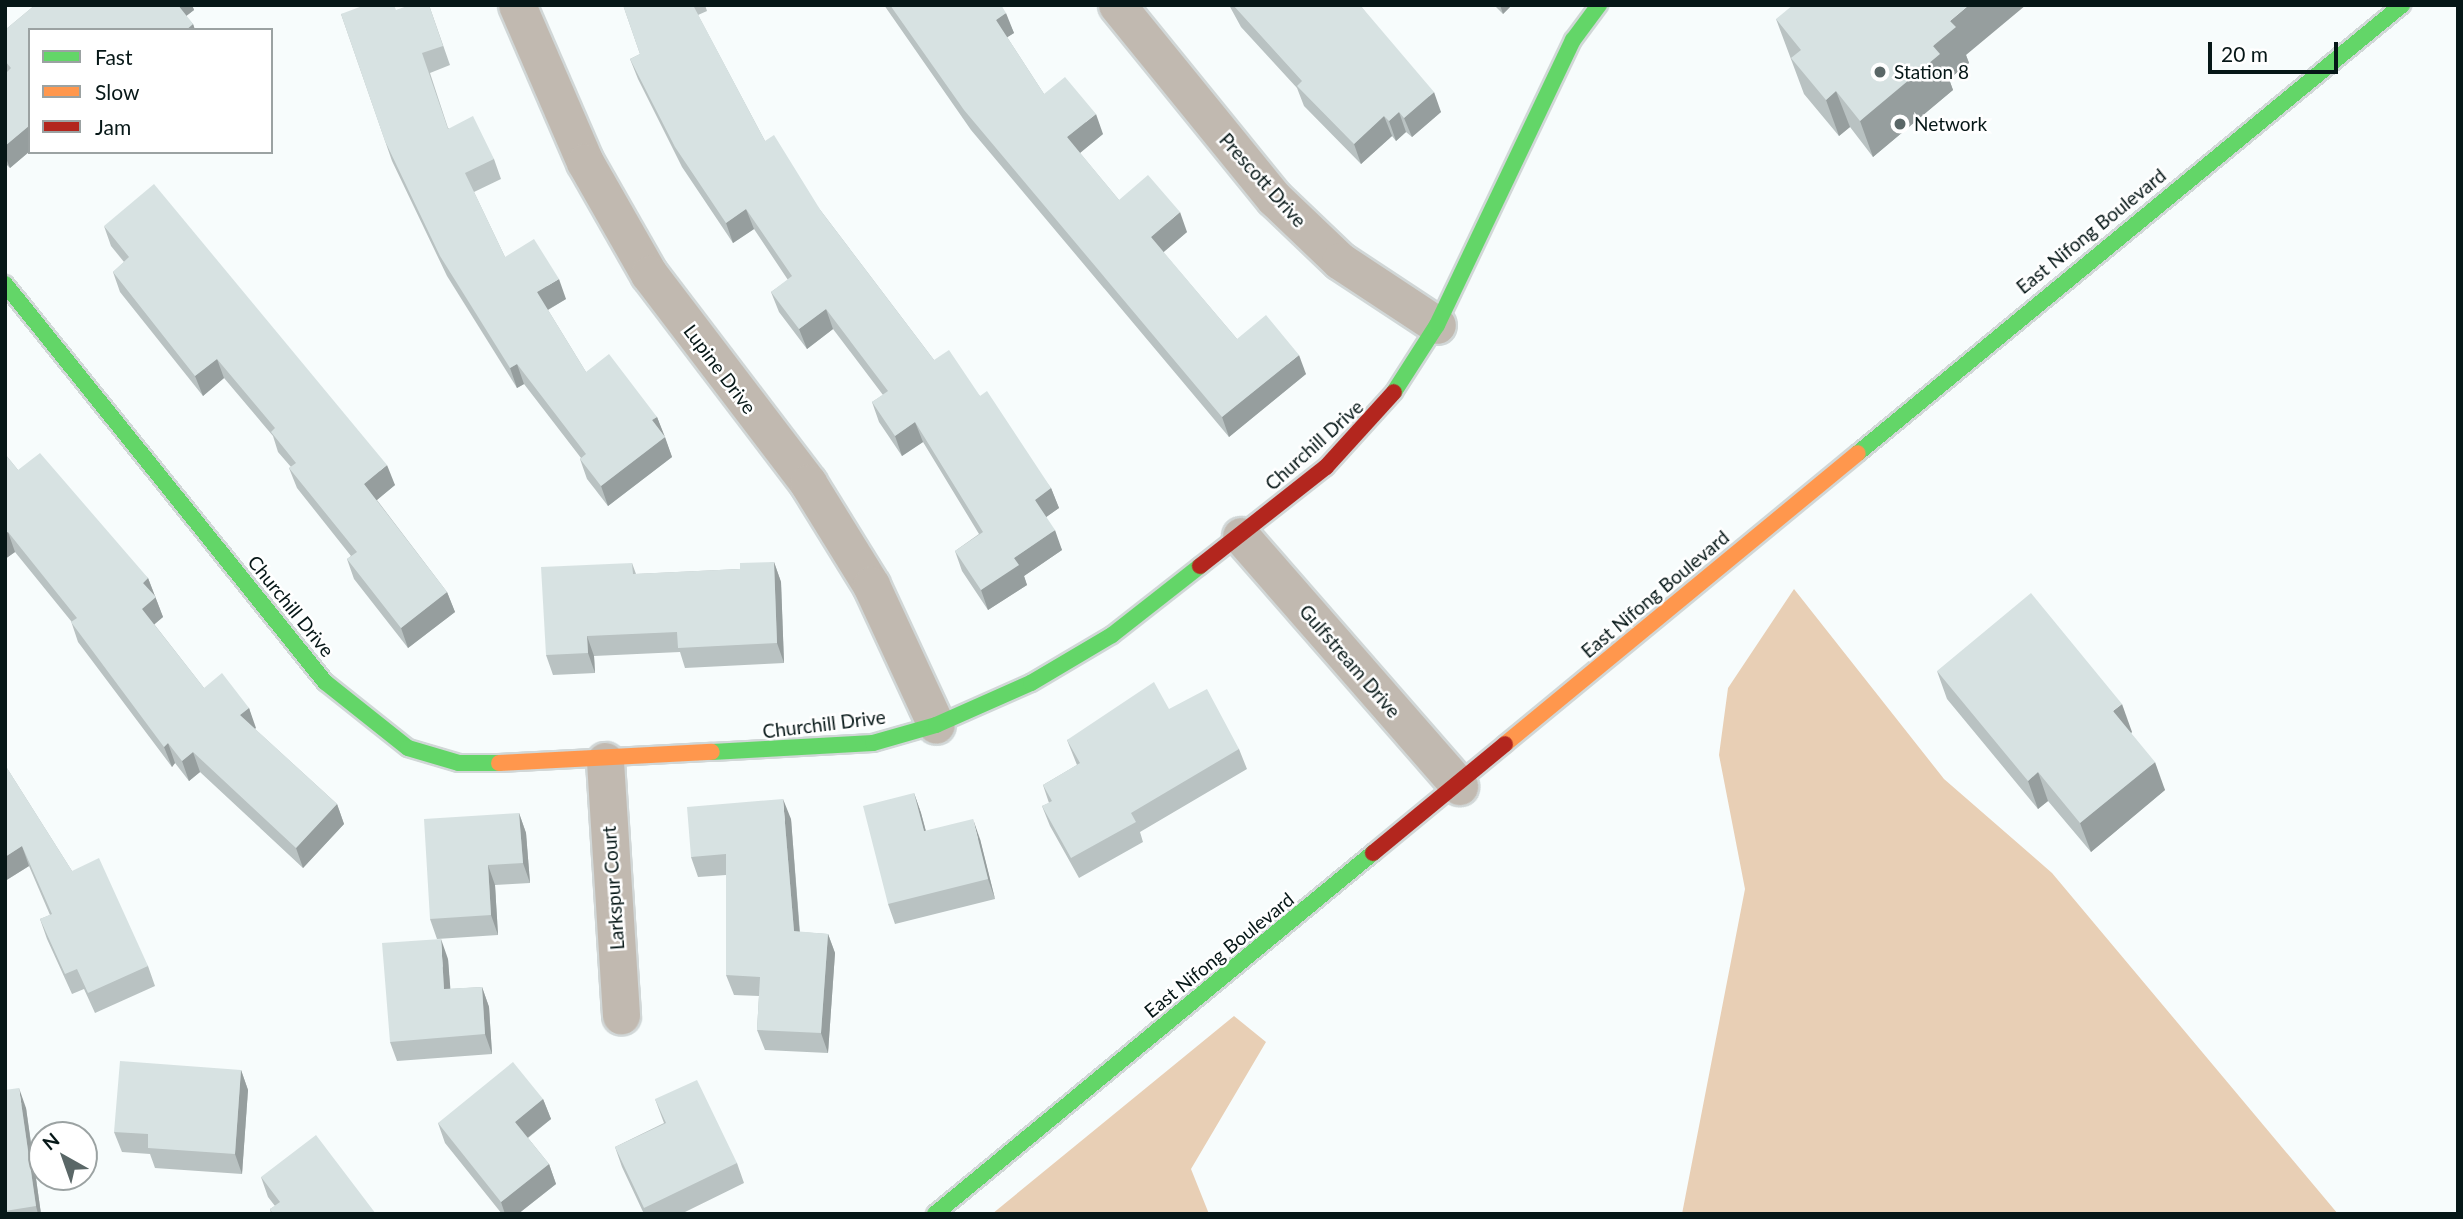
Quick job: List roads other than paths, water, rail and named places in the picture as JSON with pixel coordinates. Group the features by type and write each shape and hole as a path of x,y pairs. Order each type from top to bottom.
{"street":[{"name":"Lupine Drive","path":"517,5 584,162 649,274 808,483 871,585 936,724"},
{"name":"Prescott Drive","path":"1117,5 1274,198 1340,261 1437,325"},
{"name":"Churchill Drive","path":"5,284 325,682 365,720 408,748 459,763 605,761 873,743 936,724 1031,684 1112,635 1241,536 1381,413 1437,325 1573,40 1599,5"},
{"name":"East Nifong Boulevard","path":"935,1214 1459,786 2402,5"},
{"name":"Gulfstream Drive","path":"1241,536 1459,786"},
{"name":"Larkspur Court","path":"605,761 621,1015"}],"place":[{"name":"Station 8","path":"1880,72"},
{"name":"Network","path":"1900,124"}]}
